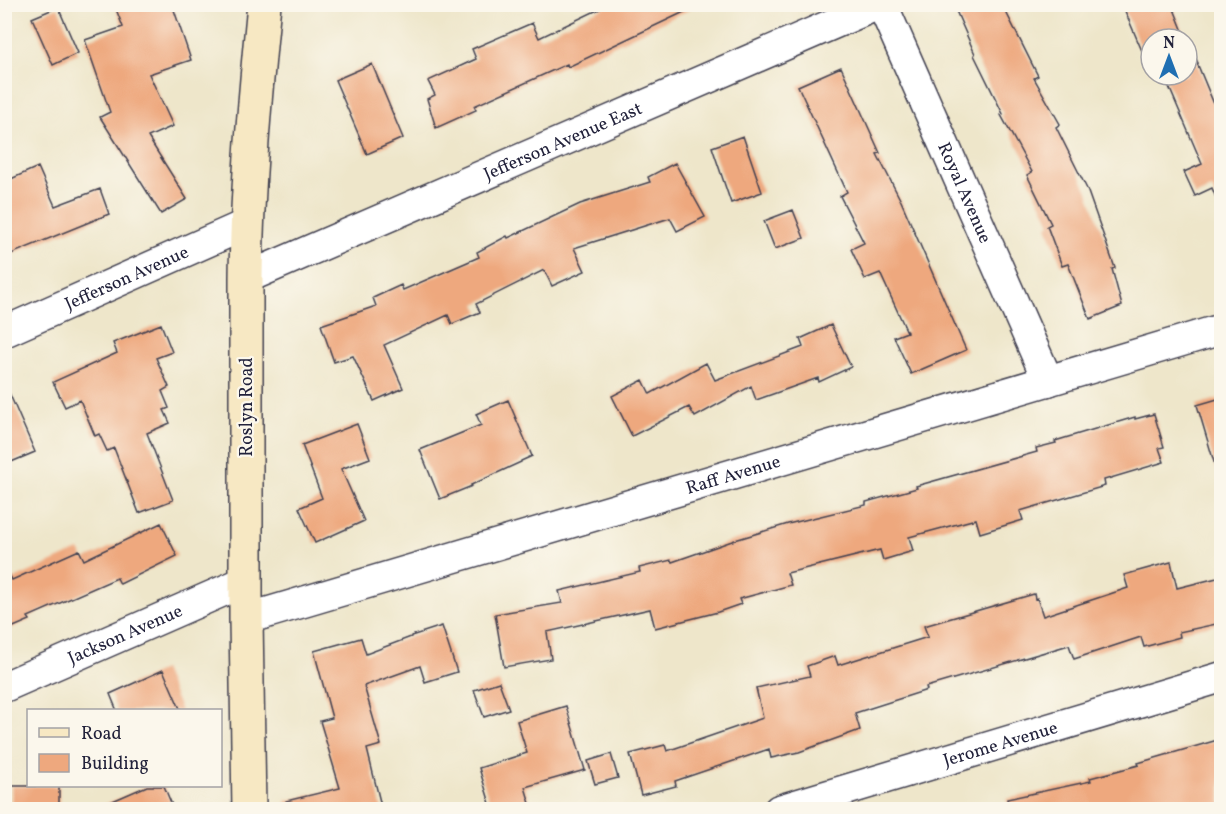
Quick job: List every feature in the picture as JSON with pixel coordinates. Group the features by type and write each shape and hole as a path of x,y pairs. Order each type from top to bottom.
{"main road":[{"name":"Roslyn Road","path":"249,810 246,619 247,224 264,4"}],"street":[{"name":"Jefferson Avenue East","path":"246,278 881,4"},
{"name":"Royal Avenue","path":"881,4 1048,381"},
{"name":"Jefferson Avenue","path":"4,332 247,224"},
{"name":"Raff Avenue","path":"246,619 1221,329"},
{"name":"Jackson Avenue","path":"4,687 246,581"},
{"name":"Jerome Avenue","path":"779,810 1221,677"}],"building":[{"path":"114,4 172,4 191,60 149,74 173,126 148,137 187,199 161,214 100,117 110,112 85,40 123,27"},
{"path":"610,4 701,4 568,67 567,64 474,106 476,110 436,128 427,99 435,95 428,81 476,59 472,49 532,23 539,38"},
{"path":"953,4 1002,4 1038,76 1034,78 1060,124 1056,127 1087,189 1115,268 1112,269 1122,306 1090,319 1068,264 1062,266 1047,226 1051,224 1027,175 1032,172 1001,115 1003,114 974,55"},
{"path":"1122,4 1172,4 1181,27 1139,27 1139,44"},
{"path":"58,7 78,53 53,65 32,18"},
{"path":"372,64 403,138 367,154 335,80"},
{"path":"841,67 880,153 877,154 901,201 966,350 911,374 894,337 907,332 880,273 865,279 851,249 864,243 840,196 847,192 798,86"},
{"path":"1199,68 1221,121 1221,210 1212,188 1195,196 1184,172 1202,164 1169,87 1199,87"},
{"path":"743,136 762,192 731,203 712,147"},
{"path":"675,163 705,217 677,231 670,218 574,248 585,271 552,286 544,270 476,304 480,312 452,324 448,315 384,345 403,388 374,401 353,356 334,362 321,325 376,306 373,298 401,285 403,290 479,257 477,252 507,236 508,238 580,204 650,182 648,177"},
{"path":"38,167 55,206 100,189 109,214 4,257 4,182"},
{"path":"793,210 804,238 775,249 764,221"},
{"path":"161,324 172,352 156,358 169,387 162,391 169,408 164,410 170,423 147,433 173,500 139,513 114,448 107,451 99,434 95,436 80,400 65,407 53,382 117,353 113,343"},
{"path":"831,325 851,367 819,382 818,378 756,400 751,386 695,417 689,407 632,436 612,396 643,380 650,394 706,363 715,380 803,347 800,339"},
{"path":"4,381 35,452 4,465"},
{"path":"1221,398 1221,468 1216,469 1197,405"},
{"path":"508,400 532,456 440,499 420,450 481,425 476,414"},
{"path":"1154,414 1164,447 1159,448 1164,462 1104,480 1105,486 1020,511 1023,520 980,533 976,519 909,537 913,551 883,560 880,550 787,573 791,585 739,599 741,604 718,612 655,628 650,609 547,632 551,659 504,667 495,614 562,603 559,591 640,572 639,568 671,560 672,562 788,524 866,505 866,502 917,488 916,486 1037,452 1036,448 1056,443 1055,441 1135,417 1135,419"},
{"path":"357,424 370,458 341,469 364,521 315,543 299,508 322,498 302,445"},
{"path":"161,523 177,556 120,584 117,578 28,617 30,620 4,631 4,563 12,580 79,550 84,560"},
{"path":"1171,562 1177,588 1221,577 1221,623 1179,632 1180,637 1144,647 1141,637 1074,659 1069,645 926,687 927,690 855,713 860,730 799,752 771,758 769,749 675,781 676,786 641,795 630,754 665,745 667,751 763,718 756,688 810,676 807,666 835,656 838,665 928,637 924,626 1034,594 1043,616 1128,588 1124,575"},
{"path":"442,626 457,672 425,682 420,666 364,686 381,745 367,749 382,810 287,810 286,801 340,788 320,721 332,718 314,651 361,638 366,654"},
{"path":"163,670 180,709 116,709 110,694"},
{"path":"499,682 509,709 484,717 474,690"},
{"path":"566,706 585,770 525,787 532,810 492,810 479,768 527,753 517,721"},
{"path":"1221,739 1221,810 1009,810 1007,799 1091,781 1090,778"},
{"path":"611,754 618,778 595,784 588,761"},
{"path":"11,786 59,787 59,810 12,810"},
{"path":"145,787 164,787 174,810 92,810"}]}
